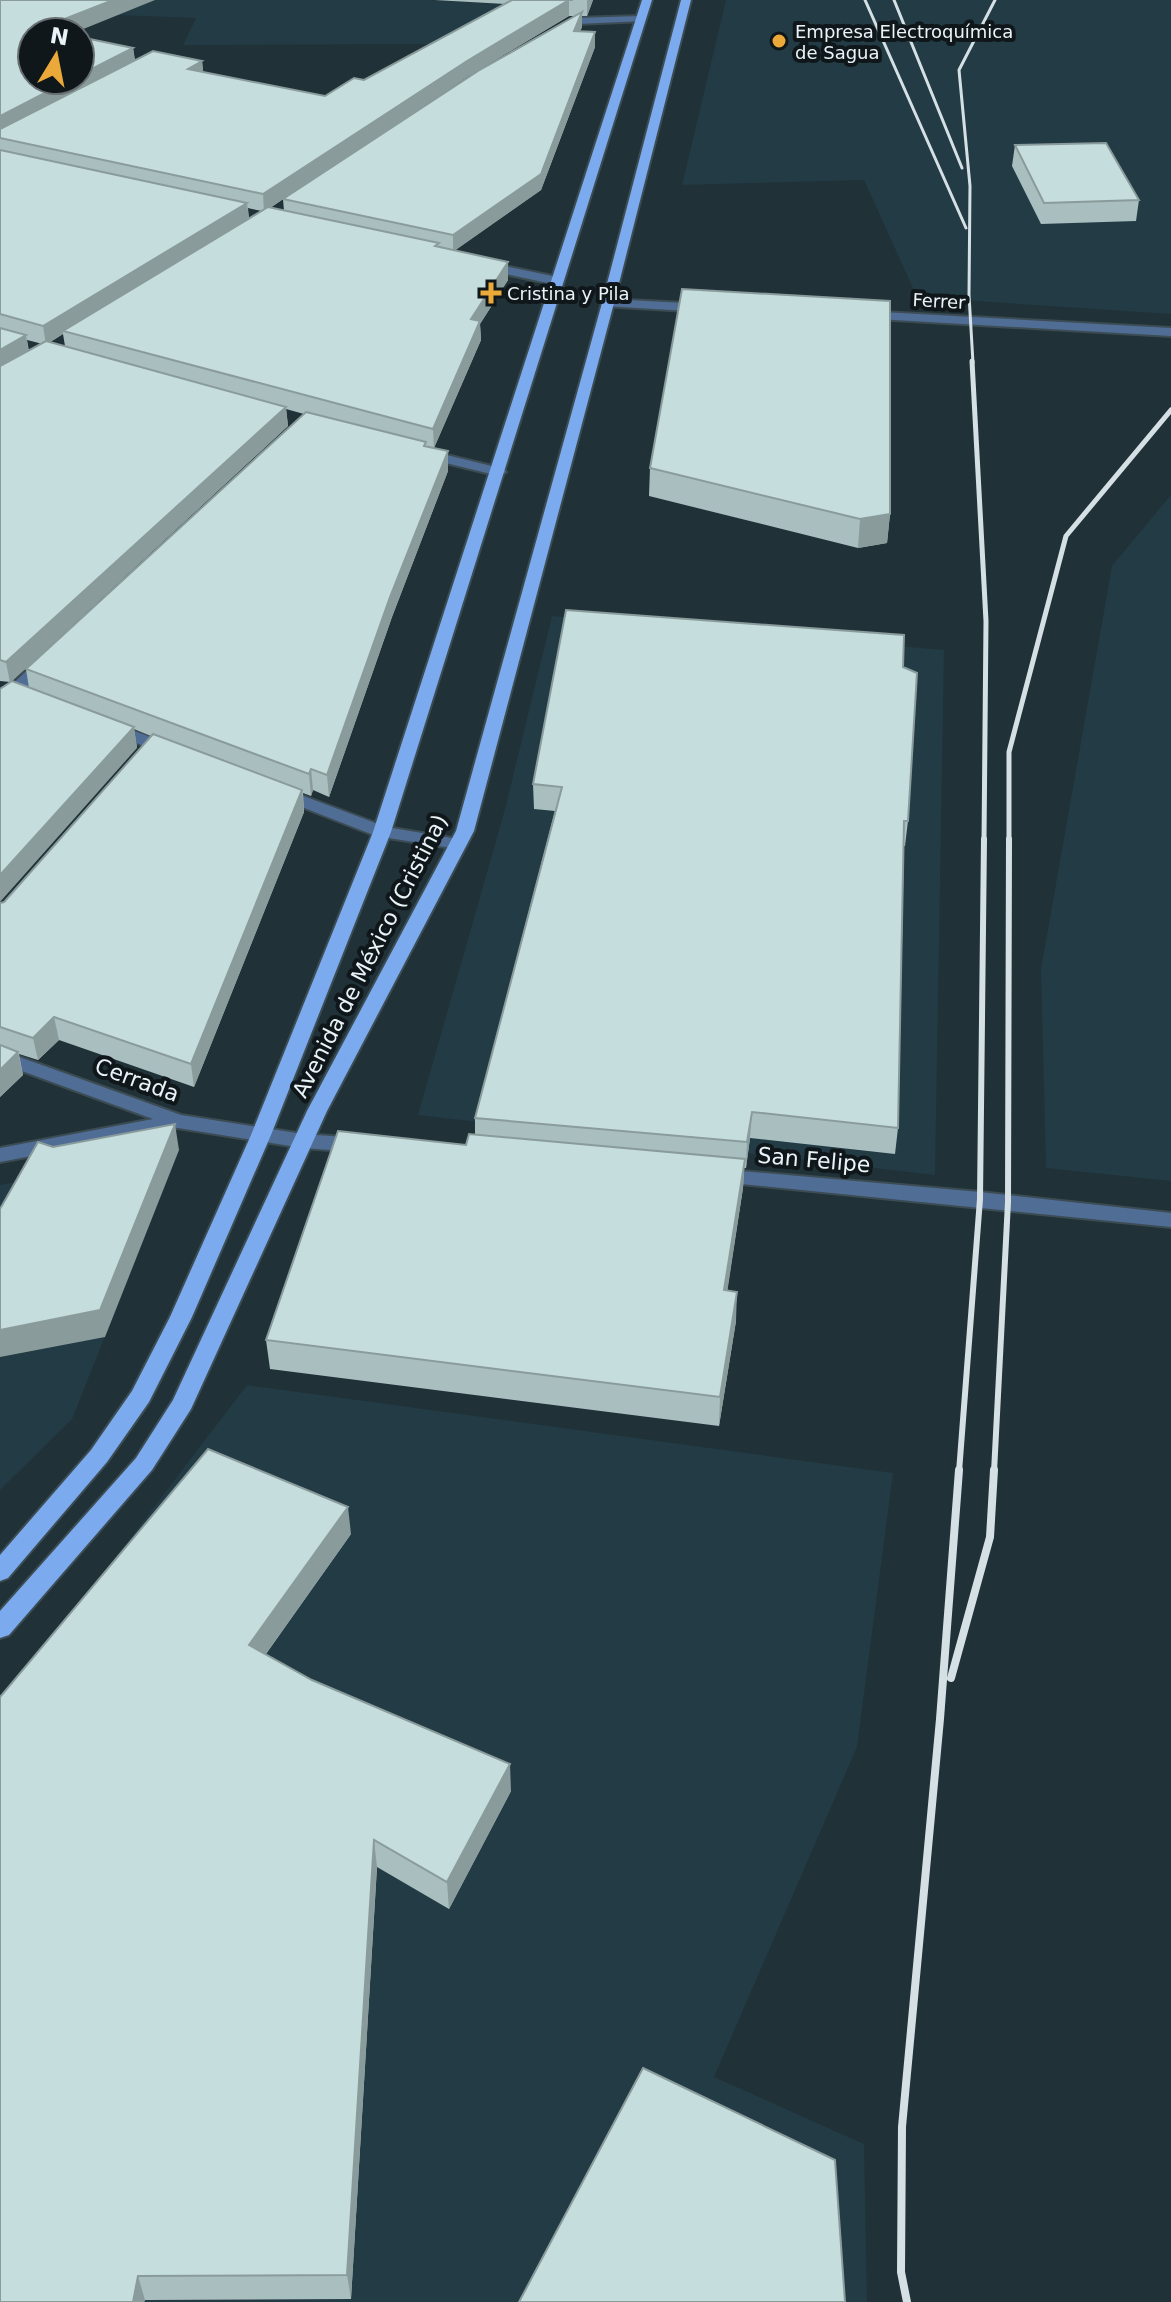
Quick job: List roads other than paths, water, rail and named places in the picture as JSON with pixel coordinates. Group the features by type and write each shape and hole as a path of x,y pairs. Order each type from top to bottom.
{"main road":[{"name":"Avenida de México (Cristina)","path":"0,1571 99,1456 141,1396 181,1317 261,1135 382,832 647,0"},
{"name":"Avenida de México (Cristina)","path":"0,1628 144,1464 183,1403 303,1141 465,831 608,303 686,0"}],"street":[{"path":"546,38 575,21 640,19"},
{"path":"466,261 557,281"},
{"path":"608,303 719,308"},
{"name":"Ferrer","path":"844,314 1171,332"},
{"path":"409,450 499,472"},
{"path":"0,705 60,649"},
{"path":"98,723 149,749 183,754"},
{"path":"254,782 382,832 458,844"},
{"name":"Cerrada","path":"0,1056 178,1121 261,1135"},
{"path":"0,1155 178,1121"},
{"path":"261,1135 382,1147"},
{"name":"San Felipe","path":"697,1174 980,1199 1171,1220"}],"railway":[{"path":"865,0 966,228"},
{"path":"894,0 962,168"},
{"path":"973,363 969,295 970,186 959,70 995,0"},
{"path":"972,361 986,621 984,841"},
{"path":"1009,839 1009,752 1066,536 1171,410"},
{"path":"959,1472 980,1199 984,839"},
{"path":"994,1472 1008,1202 1009,839"},
{"path":"907,2302 901,2272 902,2127 940,1719 959,1470"},
{"path":"951,1678 990,1537 994,1470"}],"place":[{"name":"Empresa Electroquímica de Sagua","path":"779,41"},
{"name":"Cristina y Pila","path":"491,293"}]}
